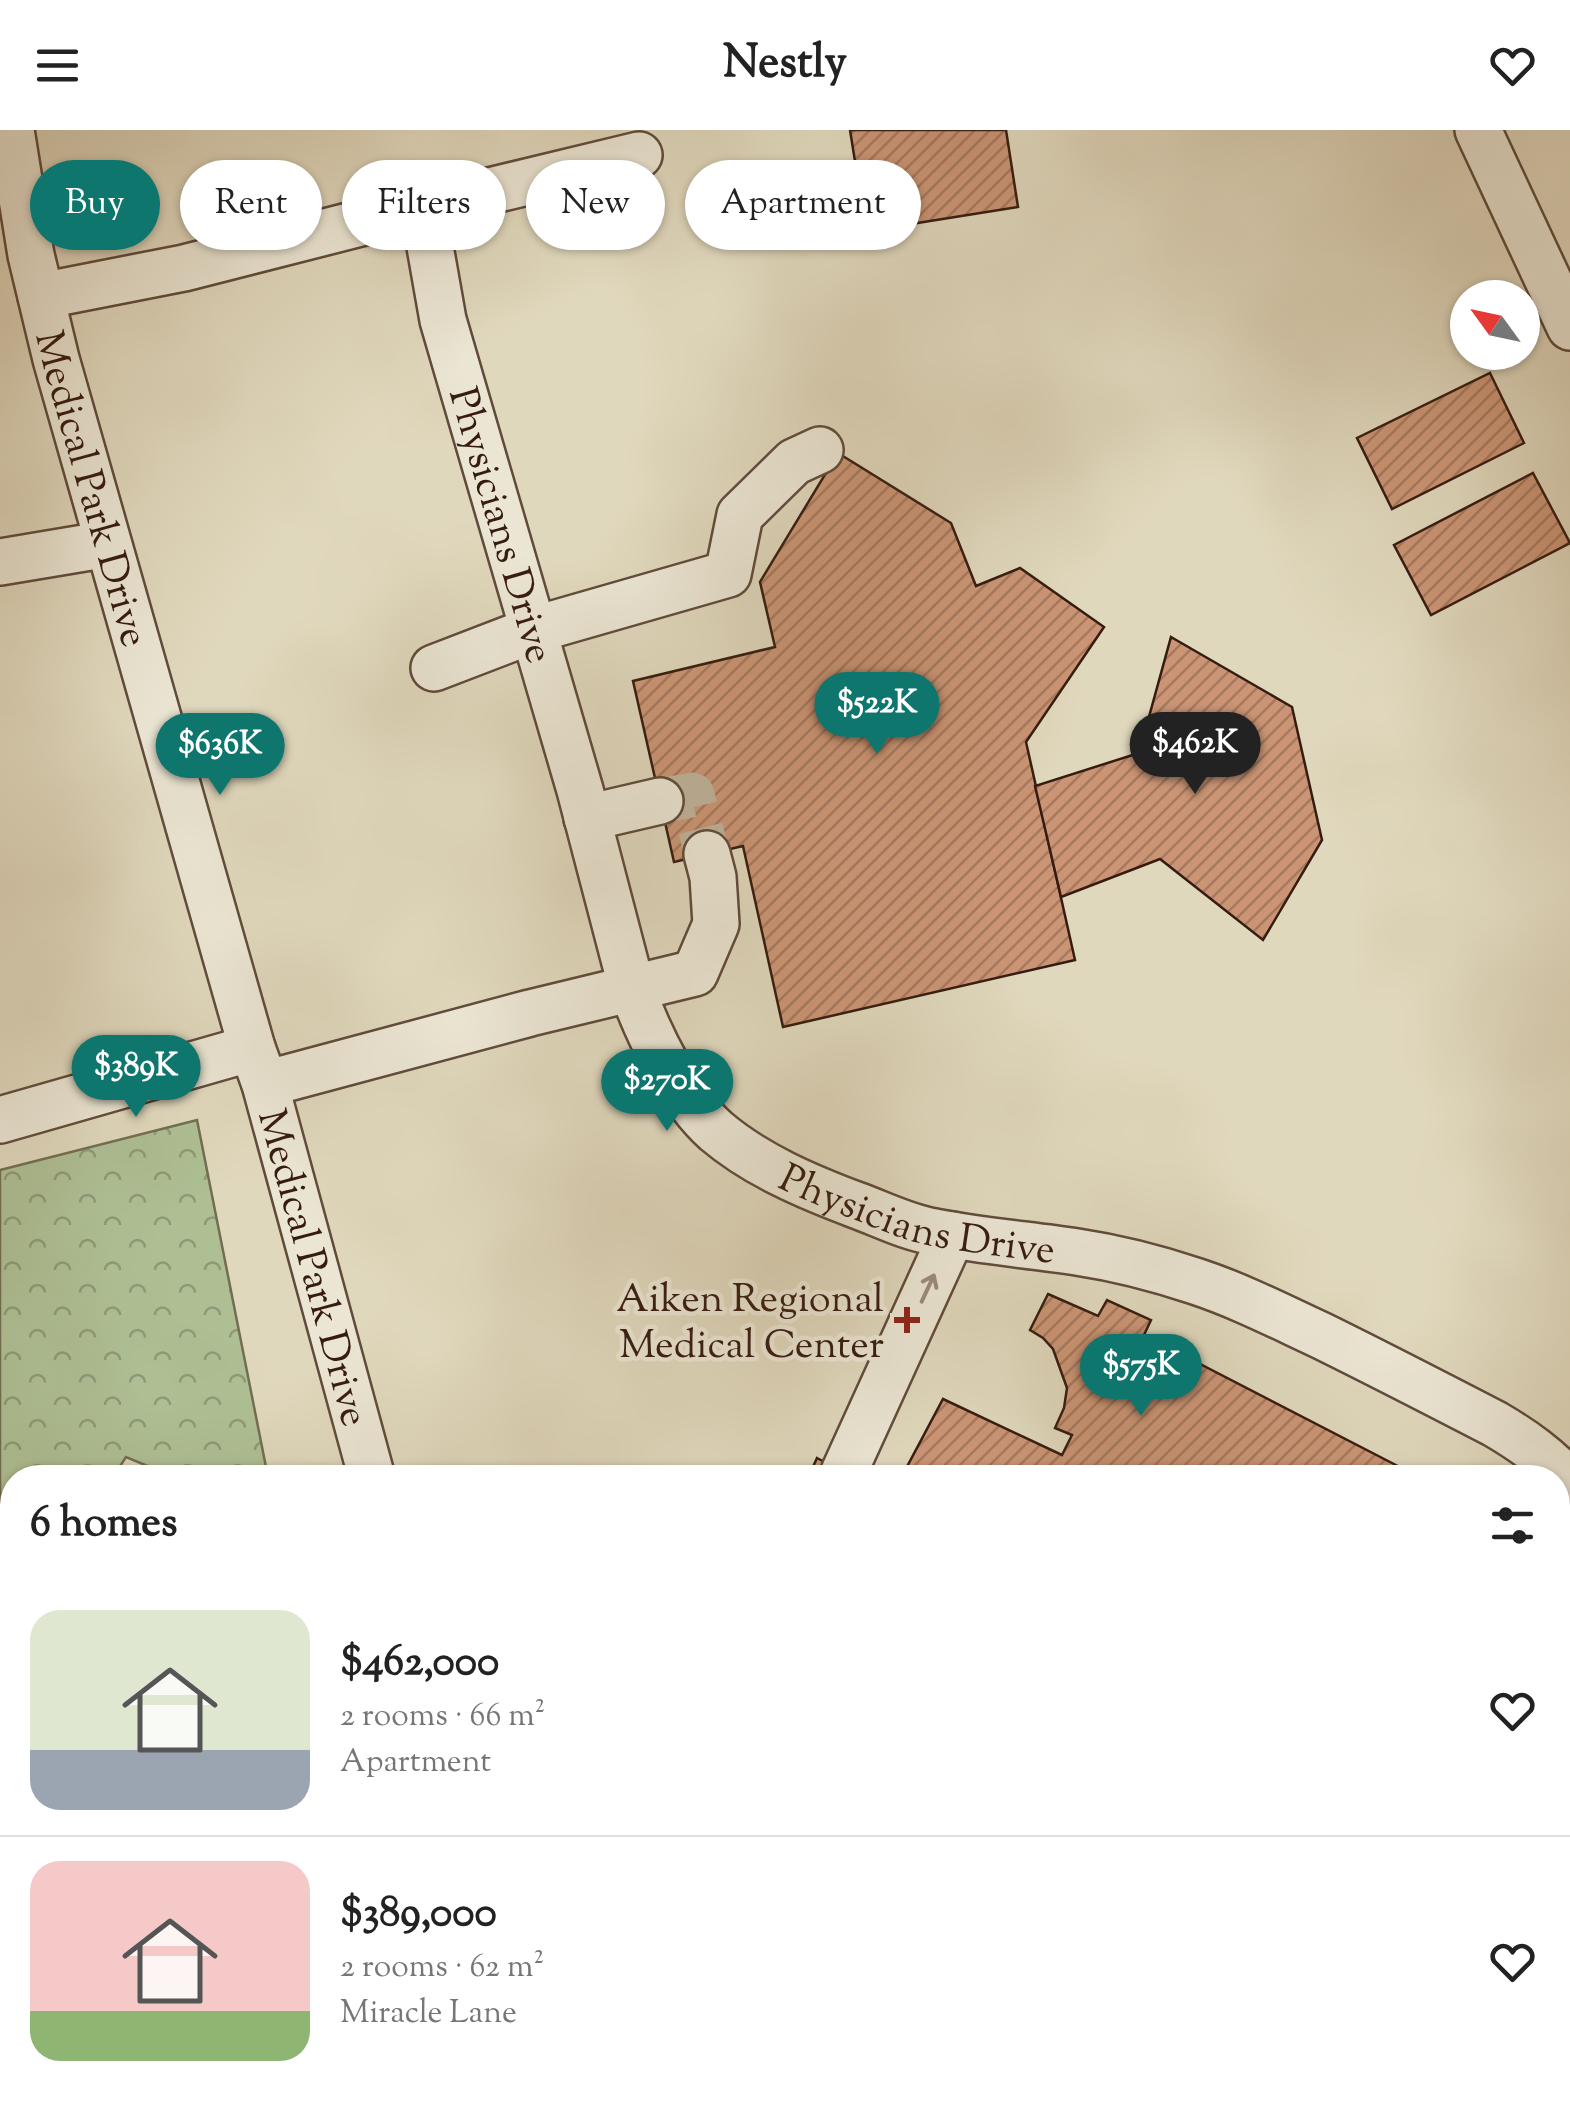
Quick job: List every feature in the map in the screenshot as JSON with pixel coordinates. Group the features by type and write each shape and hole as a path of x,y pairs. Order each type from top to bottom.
{"street":[{"name":"Medical Park Drive","path":"11,130 21,201 56,358 368,1465"},
{"path":"1478,130 1570,327"},
{"path":"506,186 640,155"},
{"path":"41,296 184,268 342,227"},
{"name":"Physicians Drive","path":"431,250 444,320 632,989 641,1014 691,1104 714,1129 769,1167 929,1232 1078,1252 1198,1282 1270,1311 1496,1424 1554,1465"},
{"path":"434,668 533,630 728,574 740,515 794,462 820,450"},
{"path":"0,562 108,544"},
{"path":"587,818 660,801"},
{"path":"0,1120 530,1013 695,973 716,924 713,877 707,854"},
{"path":"847,1465 952,1235"}],"green space":[{"path":"197,1120 266,1465 145,1465 126,1457 121,1465 0,1465 0,1170"}],"building":[{"path":"850,130 1006,130 1018,207 921,222 921,160 855,160"},
{"path":"1490,373 1524,443 1392,509 1357,438"},
{"path":"838,453 951,523 976,586 1020,568 1104,627 1026,742 1075,960 783,1027 743,846 674,862 633,681 775,647 760,582"},
{"path":"1533,473 1570,543 1431,615 1394,545"},
{"path":"1171,637 1292,707 1322,840 1263,940 1160,859 1061,897 1035,786 1139,753"},
{"name":"Aiken Regional Medical Center","path":"1048,1294 1098,1316 1107,1300 1151,1320 1144,1335 1396,1465 908,1465 943,1399 1062,1455 1072,1435 1055,1428 1067,1388 1053,1349 1030,1330"}],"tunnel":[{"path":"660,801 692,795 707,854"}],"place":[{"name":"Aiken Regional Medical Center","path":"907,1320"}]}
